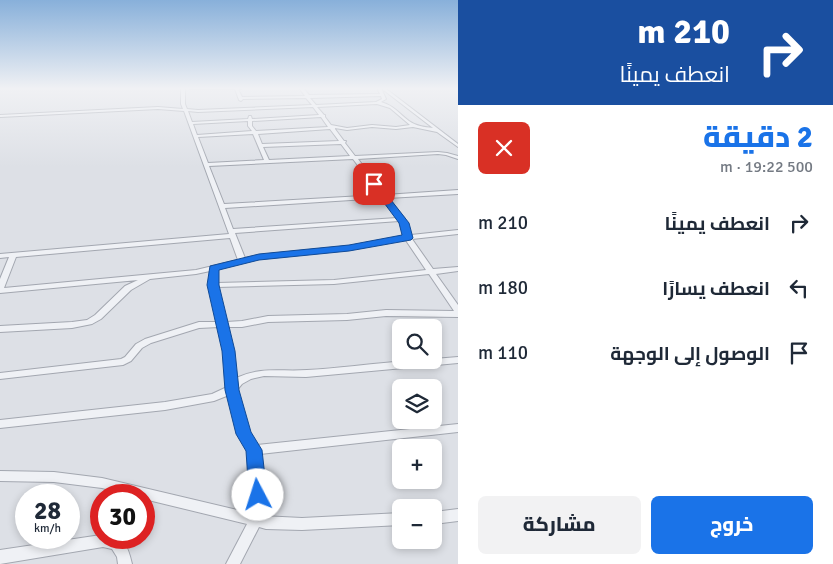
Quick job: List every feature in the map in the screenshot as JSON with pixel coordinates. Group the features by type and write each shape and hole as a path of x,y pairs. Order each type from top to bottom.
{"street":[{"path":"0,116 33,114"},
{"path":"188,114 242,261"},
{"path":"248,114 250,117 250,126 255,133 267,162"},
{"path":"399,114 408,123 439,131"},
{"path":"417,114 458,146"},
{"path":"191,123 324,116 402,219 408,238 458,310"},
{"path":"195,136 333,127 347,129 372,126 394,128 417,126"},
{"path":"260,146 344,142"},
{"path":"206,165 441,152 458,158"},
{"path":"222,206 458,192"},
{"path":"0,256 231,233 402,219"},
{"path":"13,255 0,290 152,276 214,268 269,256 349,248 458,232"},
{"path":"214,268 213,285 229,351 232,390 244,434 254,450 258,495 255,522 233,564"},
{"path":"213,285 278,282 317,284 458,269"},
{"path":"0,329 72,325 89,322 98,317 128,288 152,276"},
{"path":"0,376 123,362 139,346 156,337 199,325 242,324 268,319 346,317 386,313 458,314"},
{"path":"0,424 166,406 214,397 232,390 239,381 249,376 264,373 306,374 458,360"},
{"path":"254,450 458,428"},
{"path":"0,476 54,477 102,483 255,522 302,524 392,519"},
{"path":"442,517 458,515"},
{"path":"0,558 103,541 116,544 123,554 125,564"}],"route":[{"path":"258,495 254,450 244,434 232,390 229,351 213,285 214,268 259,257 361,247 408,238 404,223 374,184"}]}
